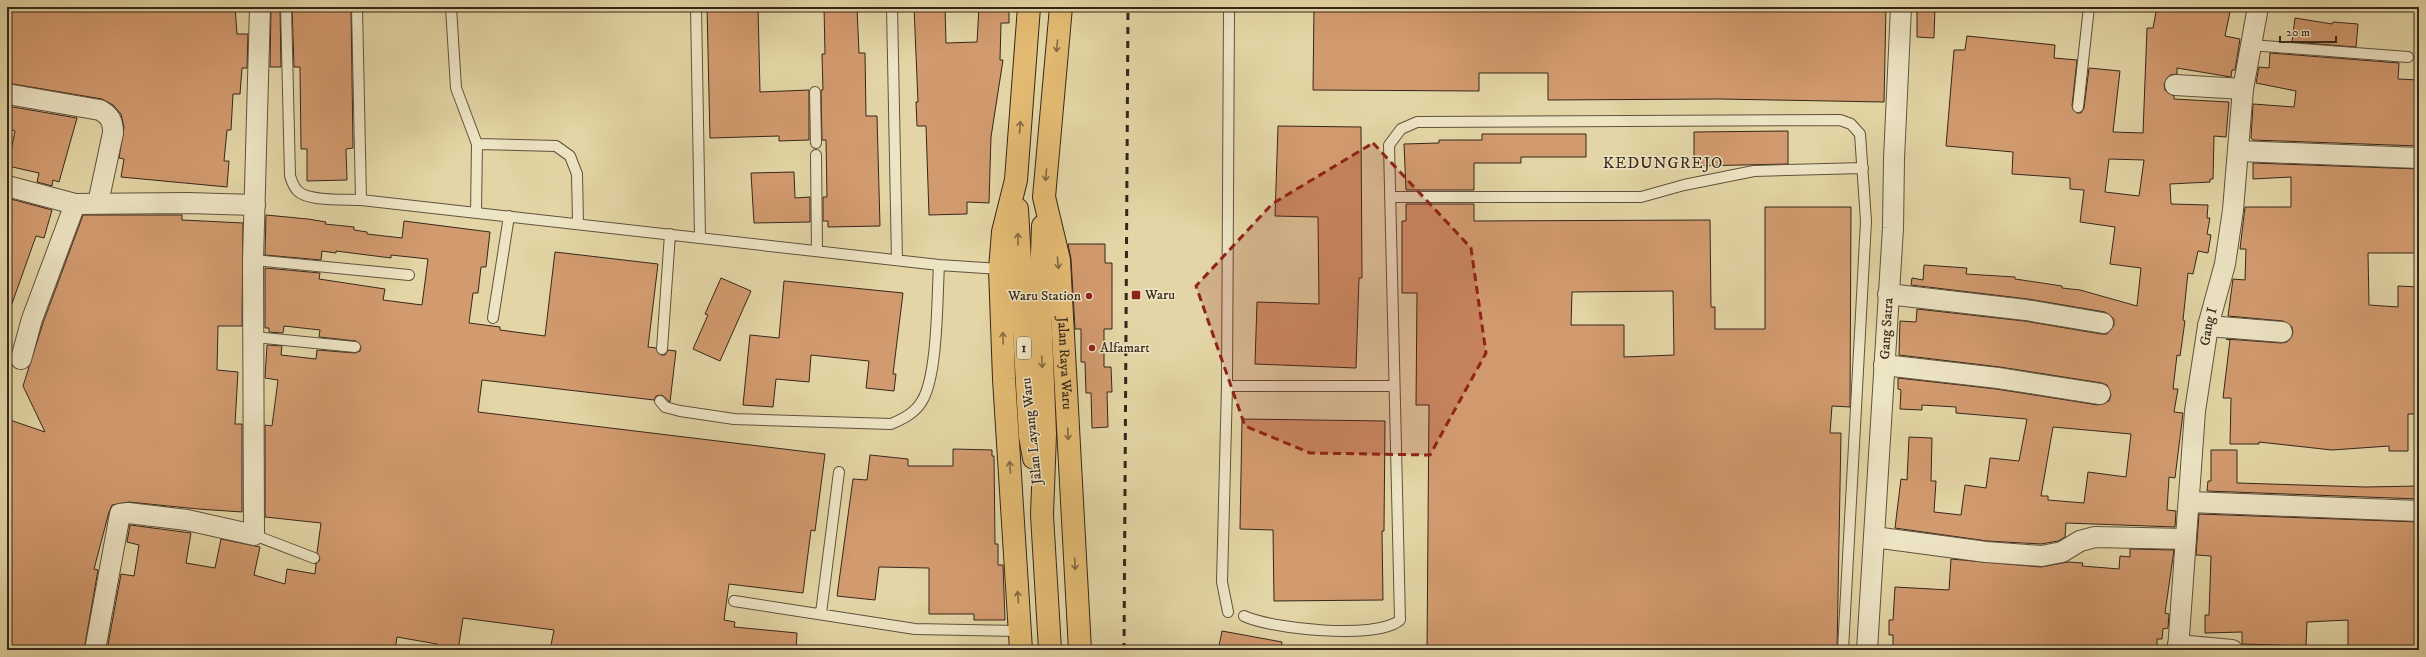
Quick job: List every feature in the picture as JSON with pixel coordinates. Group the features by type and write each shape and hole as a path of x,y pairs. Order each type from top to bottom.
{"highway":[{"name":"1","path":"1016,180 1029,7"},
{"name":"Jalan Raya Waru","path":"1061,7 1044,197 1059,260 1080,650"},
{"path":"1016,180 1003,232 1000,269 1005,387 1021,640"},
{"name":"Jalan Layang Waru","path":"1016,180 1018,255 1030,436 1042,515 1050,650"},
{"name":"Jalan Layang Waru","path":"1042,515 1045,434 1040,310 1044,197"}],"street":[{"path":"95,650 120,514 128,512 187,520 254,535 253,260 260,7"},
{"name":"Gang Satra","path":"1867,650 1893,228 1894,159 1901,7"},
{"name":"Gang I","path":"2178,647 2195,410 2208,326 2225,264 2233,210 2242,89 2258,7"},
{"path":"2175,85 2242,89"},
{"path":"7,94 100,110 108,115 112,120 113,133 98,203"},
{"path":"2238,151 2419,158"},
{"path":"7,186 74,204 187,202 255,205"},
{"path":"21,359 32,319 74,204"},
{"path":"1888,294 2026,310 2103,324"},
{"path":"2208,326 2282,332"},
{"path":"1884,365 1998,378 2100,394"},
{"path":"2188,502 2419,511"},
{"path":"1874,537 1986,552 2042,556 2062,552 2080,541 2095,537 2186,539"},
{"path":"2178,647 2232,650"}],"lane":[{"path":"286,7 290,176 293,184 301,194 315,198 361,200 476,212 939,265 1000,269"},
{"path":"356,7 361,200"},
{"path":"451,7 456,88 477,144 476,212"},
{"path":"696,7 700,237"},
{"path":"892,7 897,260"},
{"path":"1228,612 1222,582 1227,386 1229,7"},
{"path":"2078,107 2089,7"},
{"path":"2250,45 2408,57"},
{"path":"815,92 816,143"},
{"path":"1244,616 1286,627 1336,631 1390,625 1400,620 1389,145 1401,129 1417,122 1840,120 1851,124 1860,134 1866,221 1843,650"},
{"path":"477,144 556,146 570,156 577,174 578,223"},
{"path":"816,155 817,250"},
{"path":"1390,197 1641,197 1684,185 1754,171 1863,168"},
{"path":"493,318 509,216"},
{"path":"662,349 670,234"},
{"path":"253,260 410,275"},
{"path":"660,401 665,407 680,411 734,419 891,424 908,417 922,402 930,383 939,265"},
{"path":"254,338 354,347"},
{"path":"1227,386 1394,386"},
{"path":"821,613 839,472"},
{"path":"254,535 314,558"},
{"path":"734,601 821,613 915,629 1021,640"}],"highlighted area":[{"path":"1373,143 1471,248 1486,353 1430,455 1310,453 1245,426 1196,286 1272,204"}],"building":[{"path":"12,7 235,7 237,34 248,34 247,68 242,68 240,94 233,94 231,130 227,130 224,161 229,161 227,187 121,177 124,159 119,158 124,127 121,114 113,105 102,99 7,83 7,35"},
{"path":"271,7 280,7 281,67 270,67"},
{"path":"292,7 351,7 353,148 346,149 347,180 307,181 307,149 301,149 300,67 294,67"},
{"path":"707,7 758,7 760,92 809,90 809,140 779,141 779,136 710,138"},
{"path":"824,7 857,7 859,53 865,53 866,116 877,116 880,226 828,227 828,221 823,221 823,197 827,197 826,140 822,140 821,90 823,90 822,54 825,54"},
{"path":"914,7 945,7 946,43 977,42 979,7 1009,7 1009,23 1001,23 1000,60 1003,60 991,137 989,203 967,202 967,214 929,215 926,126 917,126 916,102 918,102"},
{"path":"1314,7 1886,7 1884,102 1720,99 1548,100 1548,73 1479,73 1479,91 1313,90"},
{"path":"1917,7 1935,7 1934,38 1917,37"},
{"path":"2157,7 2231,7 2225,36 2240,39 2235,70 2232,70 2231,77 2177,68 2177,74 2170,75 2164,84 2165,90 2174,96 2174,99 2229,102 2226,137 2214,136 2213,179 2210,179 2210,182 2170,184 2171,204 2208,205 2207,218 2210,218 2207,234 2211,235 2208,253 2198,251 2193,274 2188,273 2183,320 2185,321 2180,356 2177,355 2173,389 2178,389 2174,412 2183,413 2175,478 2169,477 2167,510 2176,511 2175,527 2066,523 2065,537 2058,541 2041,544 1987,541 1895,528 1901,479 1907,480 1909,437 1932,438 1931,481 1936,481 1934,512 1961,515 1965,485 1986,488 1990,458 2019,461 2027,419 1956,413 1956,407 1922,405 1922,410 1900,409 1901,390 1898,389 1898,378 1996,389 2098,405 2109,401 2111,395 2107,385 2102,383 2000,367 1899,355 1900,321 1916,322 1917,309 2024,321 2101,334 2107,334 2114,325 2114,319 2105,312 2028,299 1911,285 1912,278 1923,280 1924,265 1967,268 1966,274 2015,277 2015,279 2062,286 2062,288 2080,290 2137,306 2141,268 2110,264 2115,227 2080,222 2084,190 2070,189 2070,178 2012,174 2013,152 1946,146 1954,50 1965,50 1967,36 2055,45 2054,58 2077,60 2072,106 2077,113 2081,113 2084,108 2089,68 2120,71 2113,132 2143,133 2147,28 2153,28","holes":["2109,159 2144,160 2139,196 2105,192","2053,427 2131,434 2126,477 2088,472 2084,503 2048,500 2048,496 2041,496"]},
{"path":"2295,18 2332,24 2333,22 2358,24 2356,47 2292,42"},
{"path":"2270,53 2399,63 2398,79 2419,80 2419,146 2253,140 2251,138 2253,104 2294,107 2296,91 2256,83 2259,67 2269,68"},
{"path":"7,106 77,118 59,182 53,180 52,186 37,182 39,173 8,166 15,131 7,129"},
{"path":"1278,126 1361,127 1362,278 1359,278 1356,368 1255,364 1257,302 1319,304 1318,217 1275,216"},
{"path":"1788,131 1788,164 1694,166 1694,132"},
{"path":"1482,134 1586,134 1586,157 1521,157 1521,163 1474,163 1474,190 1406,190 1404,144 1439,143 1439,140 1482,140"},
{"path":"2253,163 2419,169 2419,253 2368,253 2369,305 2398,307 2398,286 2419,287 2419,414 2408,414 2408,451 2389,451 2389,446 2332,450 2259,442 2259,444 2230,444 2231,398 2223,398 2230,340 2226,339 2281,343 2287,342 2293,333 2292,327 2283,321 2228,316 2233,279 2245,280 2246,249 2240,249 2245,207 2291,207 2291,177 2253,179"},
{"path":"794,172 795,198 810,197 810,222 754,223 751,173"},
{"path":"7,198 52,210 44,238 36,236 9,312 7,311"},
{"path":"1406,204 1474,204 1474,221 1710,220 1711,307 1715,307 1715,329 1765,329 1765,207 1851,207 1850,407 1832,406 1830,433 1841,433 1837,650 1427,650 1429,405 1416,405 1417,293 1402,293 1402,221 1406,221","holes":["1673,291 1674,355 1624,357 1624,325 1571,325 1572,292"]},
{"path":"83,215 182,215 182,220 243,223 242,326 218,326 217,370 238,372 235,424 242,424 242,512 129,502 112,505 94,569 98,570 84,650 7,650 7,419 45,432 23,386 43,323"},
{"path":"266,215 326,222 325,224 354,227 354,230 367,232 367,234 402,238 404,221 490,232 486,267 481,267 478,293 473,293 469,323 500,327 500,330 545,336 555,252 658,264 648,347 656,348 661,355 665,355 668,350 676,351 670,402 662,395 656,396 654,400 482,380 478,412 825,454 815,531 811,530 803,593 729,584 724,620 735,622 734,627 797,633 796,650 550,650 554,630 463,618 458,650 436,650 437,644 397,637 395,650 107,650 121,574 134,576 139,545 127,542 130,525 191,533 186,563 215,568 221,539 260,547 254,575 285,584 287,569 315,574 316,564 320,560 317,553 321,523 265,517 265,425 272,426 278,380 265,378 267,345 282,346 281,355 316,359 317,350 355,353 360,351 361,347 356,341 319,337 320,330 284,326 283,333 269,332 269,328 265,328 265,268 320,273 319,279 385,289 383,300 422,305 428,259 391,255 391,258 336,251 336,253 322,251 321,260 265,255"},
{"name":"Waru Station","path":"1068,244 1105,244 1105,263 1112,263 1112,329 1104,329 1104,367 1111,367 1112,392 1107,392 1108,427 1092,428 1091,393 1086,393 1085,362 1081,362 1081,329 1075,329 1071,259"},
{"path":"721,278 751,291 720,361 693,349 708,315 705,314"},
{"path":"784,281 903,293 893,374 896,374 894,391 866,388 869,361 811,355 809,382 776,379 773,407 743,405 750,335 779,338"},
{"path":"1242,419 1385,421 1384,531 1382,531 1383,600 1274,601 1273,530 1240,529"},
{"path":"953,449 992,450 992,456 994,456 995,544 998,544 998,565 1003,565 1005,620 974,620 974,614 929,614 929,568 879,567 875,600 837,596 853,479 867,480 870,455 908,459 908,466 953,466"},
{"path":"2211,450 2237,450 2237,483 2366,487 2419,486 2419,499 2207,491 2208,481 2211,481"},
{"path":"2199,514 2419,522 2419,650 2348,650 2348,620 2307,622 2306,646 2242,644 2242,632 2205,633 2205,615 2209,615 2211,556 2196,555"},
{"path":"2130,549 2174,550 2165,613 2169,614 2168,628 2163,629 2162,639 2157,639 2157,650 2079,650 2039,647 2039,650 1893,650 1893,635 1889,635 1889,620 1893,620 1895,587 1949,590 1951,559 2041,567 2068,562 2083,563 2082,566 2119,569 2120,556 2130,557"},
{"path":"1222,631 1282,642 1281,650 1242,650 1219,646"}],"railway":[{"path":"1124,650 1128,7"}],"place":[{"name":"Waru","path":"1136,295"},
{"name":"Waru Station","path":"1089,296"},
{"name":"Alfamart","path":"1092,348"}],"district":[{"name":"KEDUNGREJO","path":"1663,163"}]}
